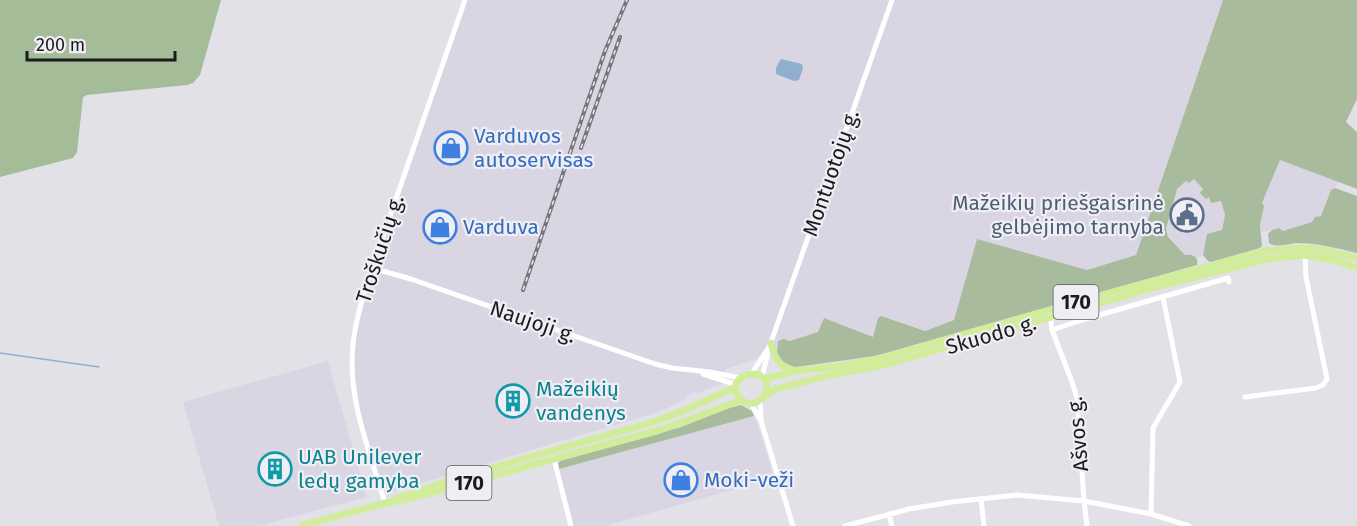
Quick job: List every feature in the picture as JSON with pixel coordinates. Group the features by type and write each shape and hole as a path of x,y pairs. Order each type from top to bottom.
{"main road":[{"name":"Skuodo g.","path":"763,398 776,389 826,376 884,365 1266,251 1310,249 1357,258"},
{"name":"Skuodo g.","path":"763,378 882,358 1267,259 1305,255 1334,260 1357,268"},
{"path":"771,344 777,360 783,366 795,371"},
{"path":"752,373 763,378 767,386 763,398 751,404 741,400 737,393 738,384 746,374 752,373"},
{"name":"170","path":"301,526 385,503 457,478 650,423 678,413 738,384"},
{"name":"170","path":"385,503 408,500 674,425 741,400"}],"street":[{"name":"Troškučių g.","path":"385,503 361,425 353,378 355,328 364,291 465,0"},
{"name":"Montuotojų g.","path":"763,378 771,344 892,0"},
{"path":"1245,397 1316,388 1328,379 1306,277 1305,255"},
{"name":"Naujoji g.","path":"372,268 411,279 656,364 710,372 738,384"},
{"path":"1052,330 1228,278 1229,282"},
{"path":"1151,514 1152,428 1180,382 1163,297"},
{"name":"Ašvos g.","path":"1050,314 1052,330 1077,398 1087,526"},
{"name":"Montuotojų g.","path":"752,373 771,344"},
{"path":"761,420 763,398"},
{"path":"751,404 761,420 793,526"},
{"path":"554,459 571,526"},
{"path":"846,526 923,507 1017,495 1084,501 1151,514 1190,526"},
{"path":"981,498 984,526"},
{"path":"889,514 892,526"}],"shaded area":[{"path":"465,0 1223,0 1136,255 1087,270 977,239 954,320 925,331 881,316 878,318 873,337 824,318 818,332 790,341 783,339 778,341 777,353 726,369 724,383 698,393 694,392 658,412 382,495 361,425 352,362 359,312"},
{"path":"1280,160 1338,182 1331,190 1321,216 1315,217 1312,222 1283,231 1261,232 1262,203"},
{"path":"1194,179 1209,197 1221,201 1225,215 1222,230 1203,251 1203,255 1196,258 1185,255 1168,237 1166,229 1177,189 1186,181"},
{"path":"328,361 367,497 258,526 219,526 183,402"},
{"path":"754,416 774,478 605,526 574,526 559,469"}],"green space":[{"path":"0,0 221,0 200,75 193,83 87,95 83,97 77,152 73,158 0,177"},
{"path":"1223,0 1357,0 1357,99 1346,122 1357,132 1357,189 1280,160 1262,203 1264,206 1260,225 1262,246 1211,262 1203,255 1207,234 1222,230 1225,215 1221,201 1211,203 1209,197 1206,199 1200,193 1203,189 1194,179 1189,183 1186,181 1177,189 1166,229 1168,237 1185,255 1192,255 1196,258 1197,265 875,356 796,367 787,365 783,361 777,353 778,341 783,339 790,341 818,332 824,318 873,337 878,318 881,316 925,331 954,320 977,239 1087,270 1136,255"},
{"path":"1335,188 1357,196 1357,253 1311,244 1269,243 1268,234 1272,230 1279,228 1283,231 1312,222 1315,217 1321,216 1331,190"},
{"path":"741,405 752,411 754,416 559,469 558,463 563,459 681,427"}],"water":[{"path":"781,59 802,64 799,80 794,81 776,74 776,68"}],"waterway":[{"path":"0,353 99,367"}],"railway":[{"path":"523,290 605,51 627,0"},
{"path":"581,148 620,37"}],"place":[{"name":"Varduvos autoservisas","path":"451,148"},
{"name":"Mažeikių priešgaisrinė gelbėjimo tarnyba","path":"1187,215"},
{"name":"Varduva","path":"440,227"},
{"name":"Mažeikių vandenys","path":"513,401"},
{"name":"UAB Unilever ledų gamyba","path":"275,469"},
{"name":"Moki-veži","path":"681,480"}]}
